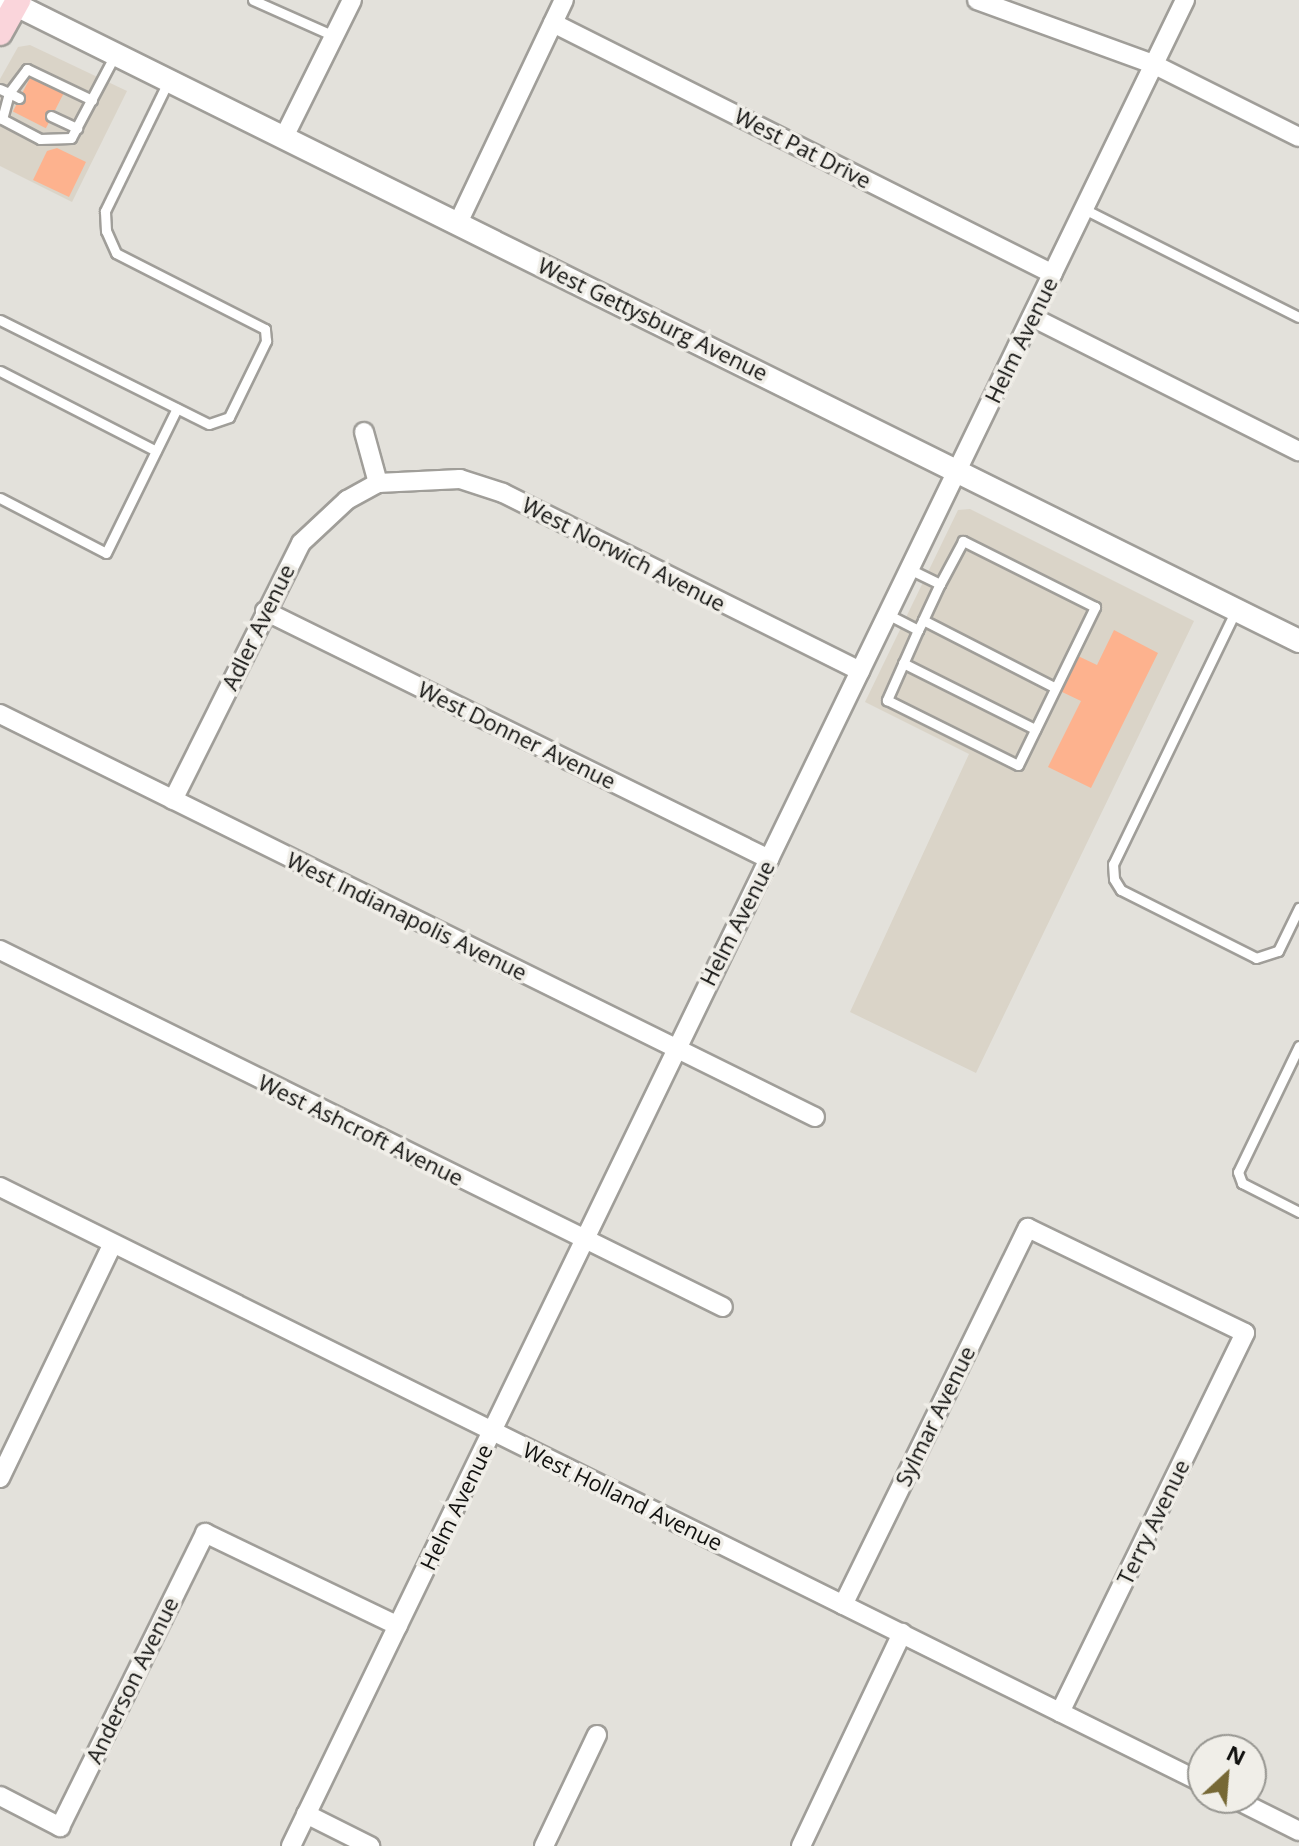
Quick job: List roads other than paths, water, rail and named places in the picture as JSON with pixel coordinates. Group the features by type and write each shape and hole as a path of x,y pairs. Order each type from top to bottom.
{"main road":[{"path":"0,33 13,2"}],"street":[{"path":"284,137 352,0"},
{"path":"458,223 564,0"},
{"path":"977,0 1153,64 1299,137"},
{"name":"Helm Avenue","path":"291,1846 675,1048 1086,210 1185,0"},
{"name":"West Gettysburg Avenue","path":"13,2 1299,641"},
{"name":"West Pat Drive","path":"553,23 1053,274"},
{"path":"1032,317 1299,451"},
{"path":"364,432 378,483"},
{"name":"West Norwich Avenue","path":"378,483 460,479 503,493 860,671"},
{"name":"Adler Avenue","path":"173,800 265,611 308,535 378,483"},
{"name":"West Donner Avenue","path":"265,611 769,859"},
{"name":"West Indianapolis Avenue","path":"0,714 815,1117"},
{"name":"West Ashcroft Avenue","path":"0,950 723,1307"},
{"name":"West Holland Avenue","path":"0,1187 1187,1775"},
{"name":"Sylmar Avenue","path":"843,1605 1028,1228 1245,1333"},
{"path":"0,1478 112,1245"},
{"name":"Terry Avenue","path":"1060,1712 1245,1333"},
{"name":"Anderson Avenue","path":"0,1796 60,1827 205,1533 398,1626"},
{"path":"801,1846 902,1633"},
{"path":"544,1846 597,1735"},
{"path":"306,1814 370,1846"},
{"path":"1265,1814 1299,1831"}],"lane":[{"path":"253,0 334,36"},
{"path":"92,100 27,69 4,91 2,119 40,139 71,138 77,128 92,100 116,54"},
{"path":"0,320 209,424 229,417 266,341 265,329 116,253 106,231 105,211 169,80"},
{"path":"4,91 19,98"},
{"path":"51,116 77,128"},
{"path":"1086,210 1299,317"},
{"path":"0,371 156,451"},
{"path":"0,498 106,553 177,408"},
{"path":"963,541 1095,607 1018,765 887,700 940,584 963,541"},
{"path":"909,569 940,584"},
{"path":"1236,610 1113,864 1114,879 1121,890 1256,958 1278,951 1299,908"},
{"path":"887,614 920,625 1054,687"},
{"path":"903,663 1035,729"},
{"path":"1299,1046 1238,1172 1242,1183 1299,1212"}]}
